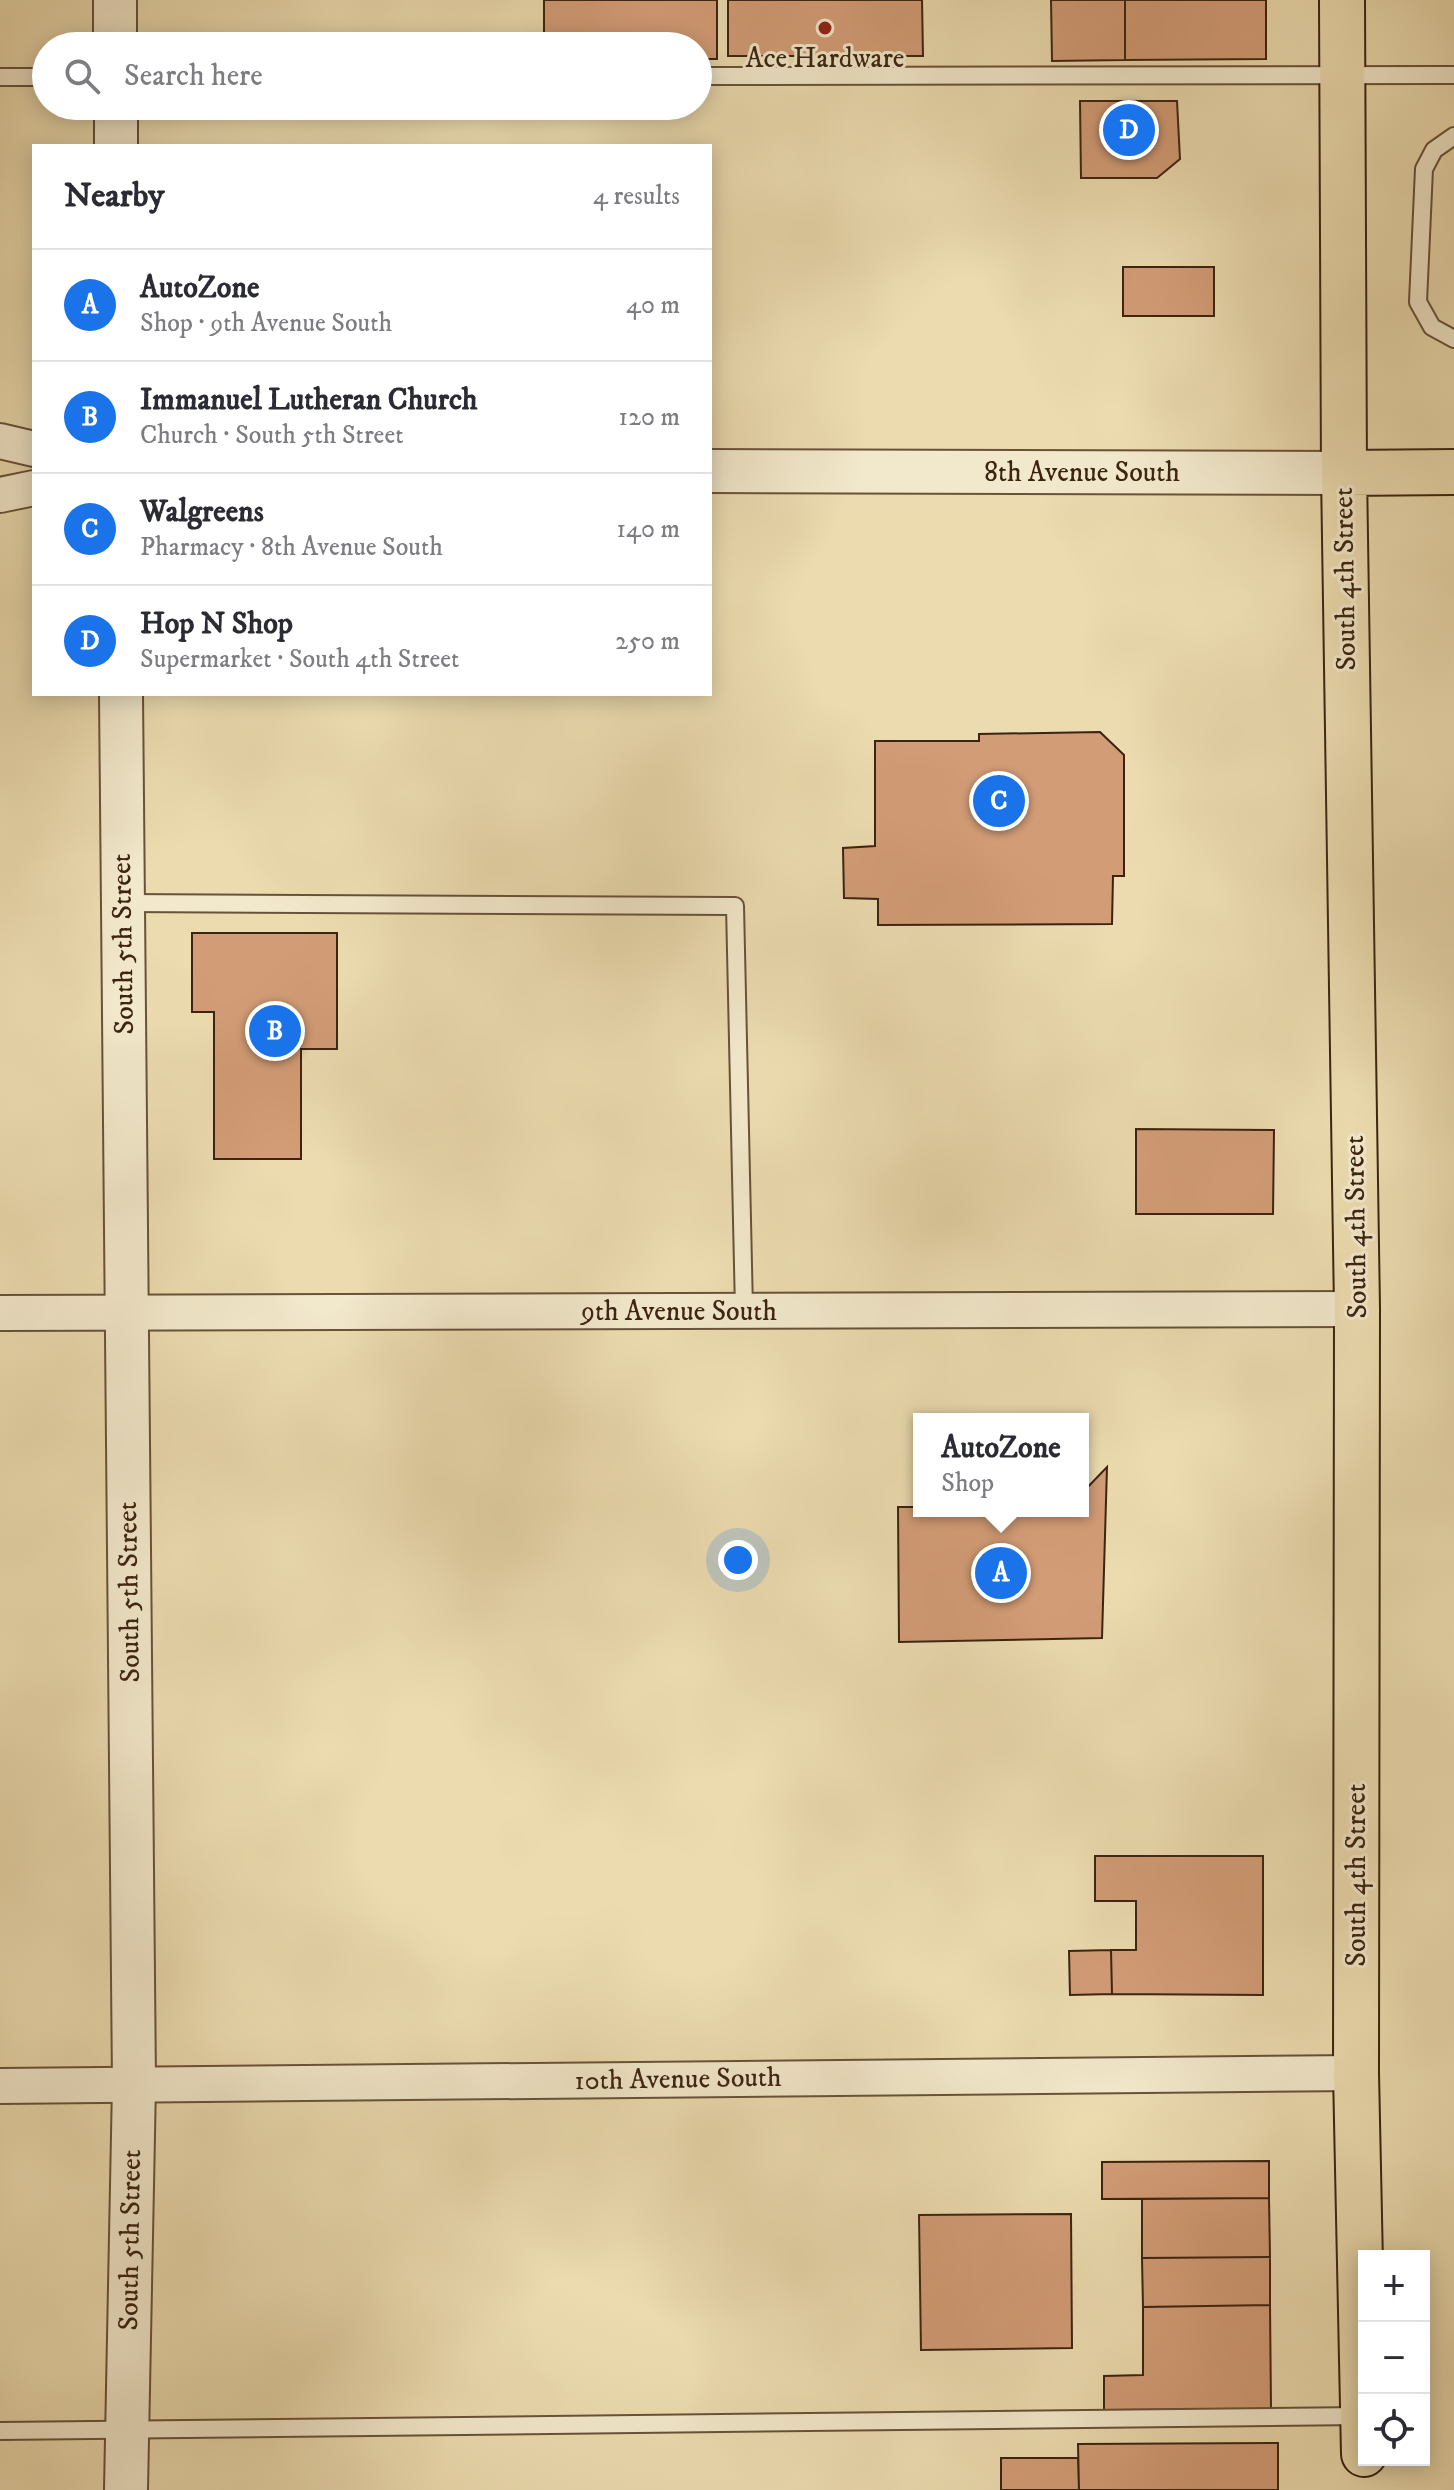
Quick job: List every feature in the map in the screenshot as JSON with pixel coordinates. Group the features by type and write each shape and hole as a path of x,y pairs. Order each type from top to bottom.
{"main road":[{"name":"South 4th Street","path":"1342,0 1344,473 1357,1309 1356,2073 1363,2394"},
{"name":"8th Avenue South","path":"1344,473 1454,472"},
{"path":"1364,2466 1365,2490"}],"street":[{"path":"115,0 115,32"},
{"path":"116,120 116,144"},
{"path":"0,441 32,449"},
{"name":"8th Avenue South","path":"712,471 1344,473"},
{"path":"0,495 32,488"},
{"name":"South 5th Street","path":"121,696 134,2084 126,2490"},
{"name":"9th Avenue South","path":"0,1313 1357,1309"},
{"name":"10th Avenue South","path":"0,2086 1356,2073"}],"lane":[{"path":"712,76 1454,75"},
{"path":"0,77 32,77"},
{"path":"1454,136 1434,150 1424,169 1418,302 1432,327 1454,339"},
{"path":"123,903 735,906 744,1310"},
{"path":"0,2431 1358,2416"}],"building":[{"path":"544,0 717,0 717,59 712,59 712,32 544,32"},
{"name":"Ace Hardware","path":"728,0 922,0 923,56 728,56"},
{"path":"1051,0 1125,0 1125,60 1052,61"},
{"path":"1125,0 1266,0 1266,59 1125,60"},
{"path":"1080,101 1177,101 1180,159 1157,178 1081,178"},
{"path":"1123,267 1214,267 1214,316 1123,316"},
{"path":"1100,732 1124,755 1124,876 1113,876 1112,924 878,925 878,899 844,898 843,848 875,846 875,741 979,741 979,734"},
{"path":"192,933 337,933 337,1049 301,1049 301,1159 214,1159 214,1012 192,1012"},
{"path":"1136,1129 1274,1130 1273,1214 1136,1214"},
{"path":"1107,1467 1102,1638 899,1642 898,1507 913,1507 913,1517 1089,1517 1089,1486"},
{"path":"1095,1856 1263,1856 1263,1995 1112,1994 1111,1950 1136,1950 1136,1901 1095,1901"},
{"path":"1111,1950 1112,1994 1070,1995 1069,1951"},
{"path":"1269,2161 1269,2198 1102,2199 1102,2162"},
{"path":"1269,2198 1270,2257 1142,2258 1142,2199"},
{"path":"1071,2214 1072,2348 921,2350 919,2215"},
{"path":"1270,2257 1270,2305 1143,2307 1142,2258"},
{"path":"1270,2305 1271,2409 1104,2410 1104,2376 1143,2375 1143,2307"},
{"path":"1278,2443 1278,2490 1079,2490 1078,2444"},
{"path":"1001,2458 1078,2458 1079,2490 1001,2490"}],"place":[{"name":"Ace Hardware","path":"825,28"},
{"name":"Hop N Shop","path":"1129,130"},
{"name":"Walgreens","path":"999,801"},
{"name":"Immanuel Lutheran Church","path":"275,1031"},
{"name":"AutoZone","path":"1001,1573"}]}
